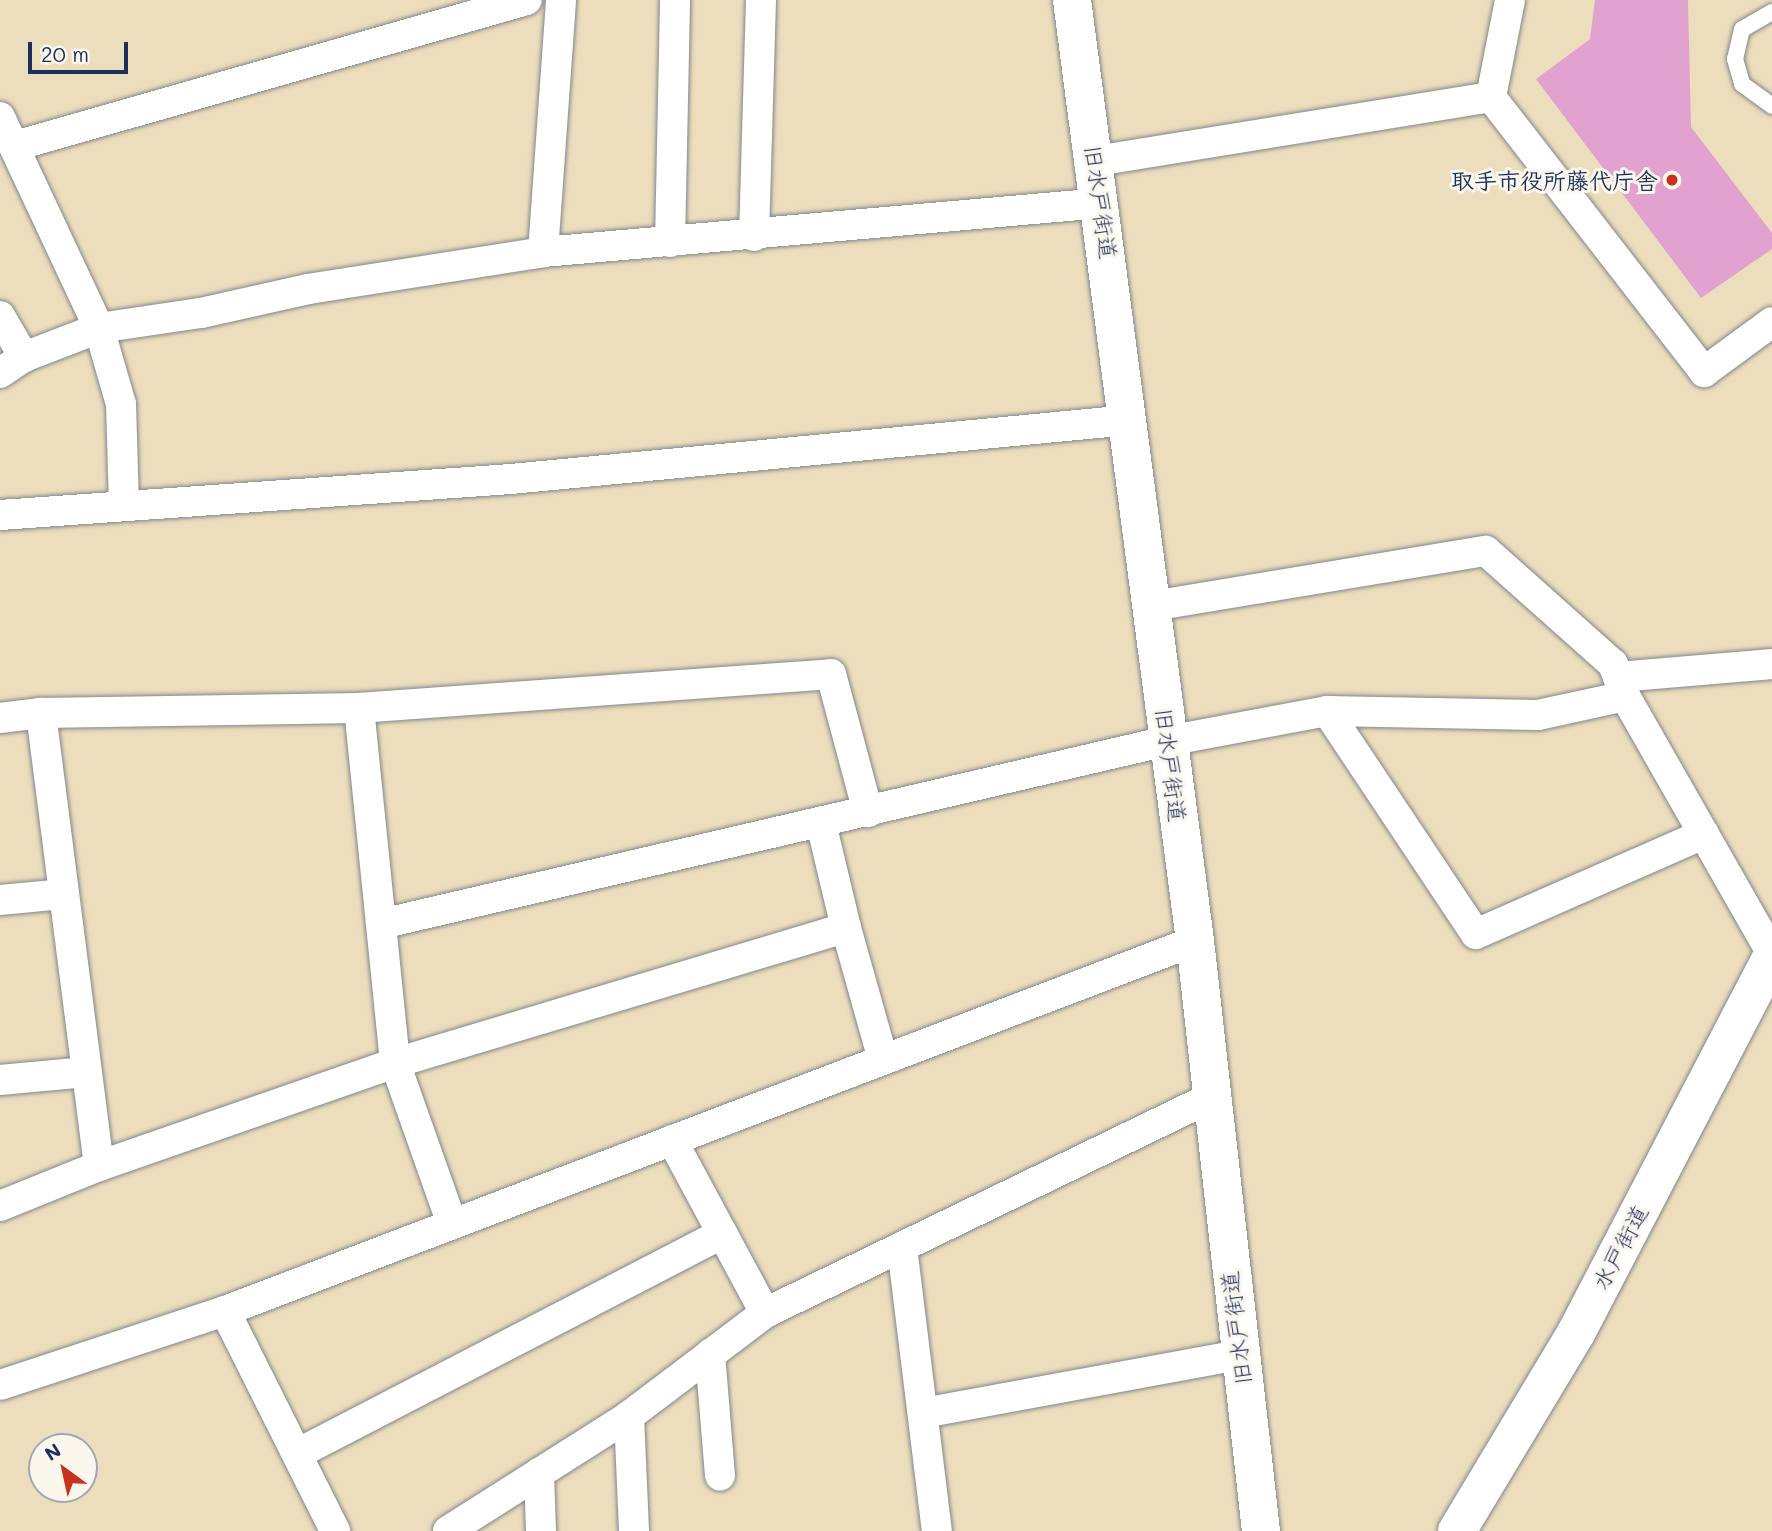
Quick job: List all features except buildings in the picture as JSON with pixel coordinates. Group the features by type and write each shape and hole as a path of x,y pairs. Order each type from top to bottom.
{"street":[{"path":"15,146 527,0"},
{"path":"544,252 561,0"},
{"path":"670,242 675,0"},
{"path":"754,236 761,0"},
{"name":"旧水戸街道","path":"1072,0 1102,203 1167,741 1195,941 1238,1356 1261,1531"},
{"path":"1510,0 1491,97 1704,372 1772,322"},
{"path":"1096,161 1491,97"},
{"path":"0,117 99,328 121,404 124,506"},
{"path":"0,316 12,365 99,328 201,313 308,289 544,252 754,236 1102,203"},
{"path":"0,515 511,479 1129,420"},
{"path":"1152,606 1486,551 1614,664 1622,687 1772,955"},
{"path":"381,924 1167,741 1327,711 1538,715 1622,687 1772,664"},
{"path":"0,718 41,713 359,708 831,674 868,812"},
{"path":"359,708 395,1063 452,1221"},
{"path":"1327,711 1476,934 1704,834"},
{"path":"41,713 99,1166"},
{"path":"821,823 846,928 883,1060"},
{"path":"0,900 64,894"},
{"path":"0,1206 99,1166 395,1063 846,928"},
{"path":"0,1385 225,1311 452,1221 1195,941"},
{"name":"水戸街道","path":"1457,1531 1576,1333 1772,955"},
{"path":"0,1080 87,1072"},
{"path":"448,1531 629,1416 765,1313 1211,1097"},
{"path":"672,1140 765,1313"},
{"path":"297,1454 722,1234"},
{"path":"902,1247 937,1531"},
{"path":"225,1311 335,1531"},
{"path":"710,1354 720,1476"},
{"path":"923,1413 1238,1356"},
{"path":"629,1416 634,1531"},
{"path":"539,1473 541,1531"}],"lane":[{"path":"1772,12 1742,29 1735,59 1742,84 1772,106"}],"place":[{"name":"取手市役所藤代庁舎","path":"1672,180"}]}
